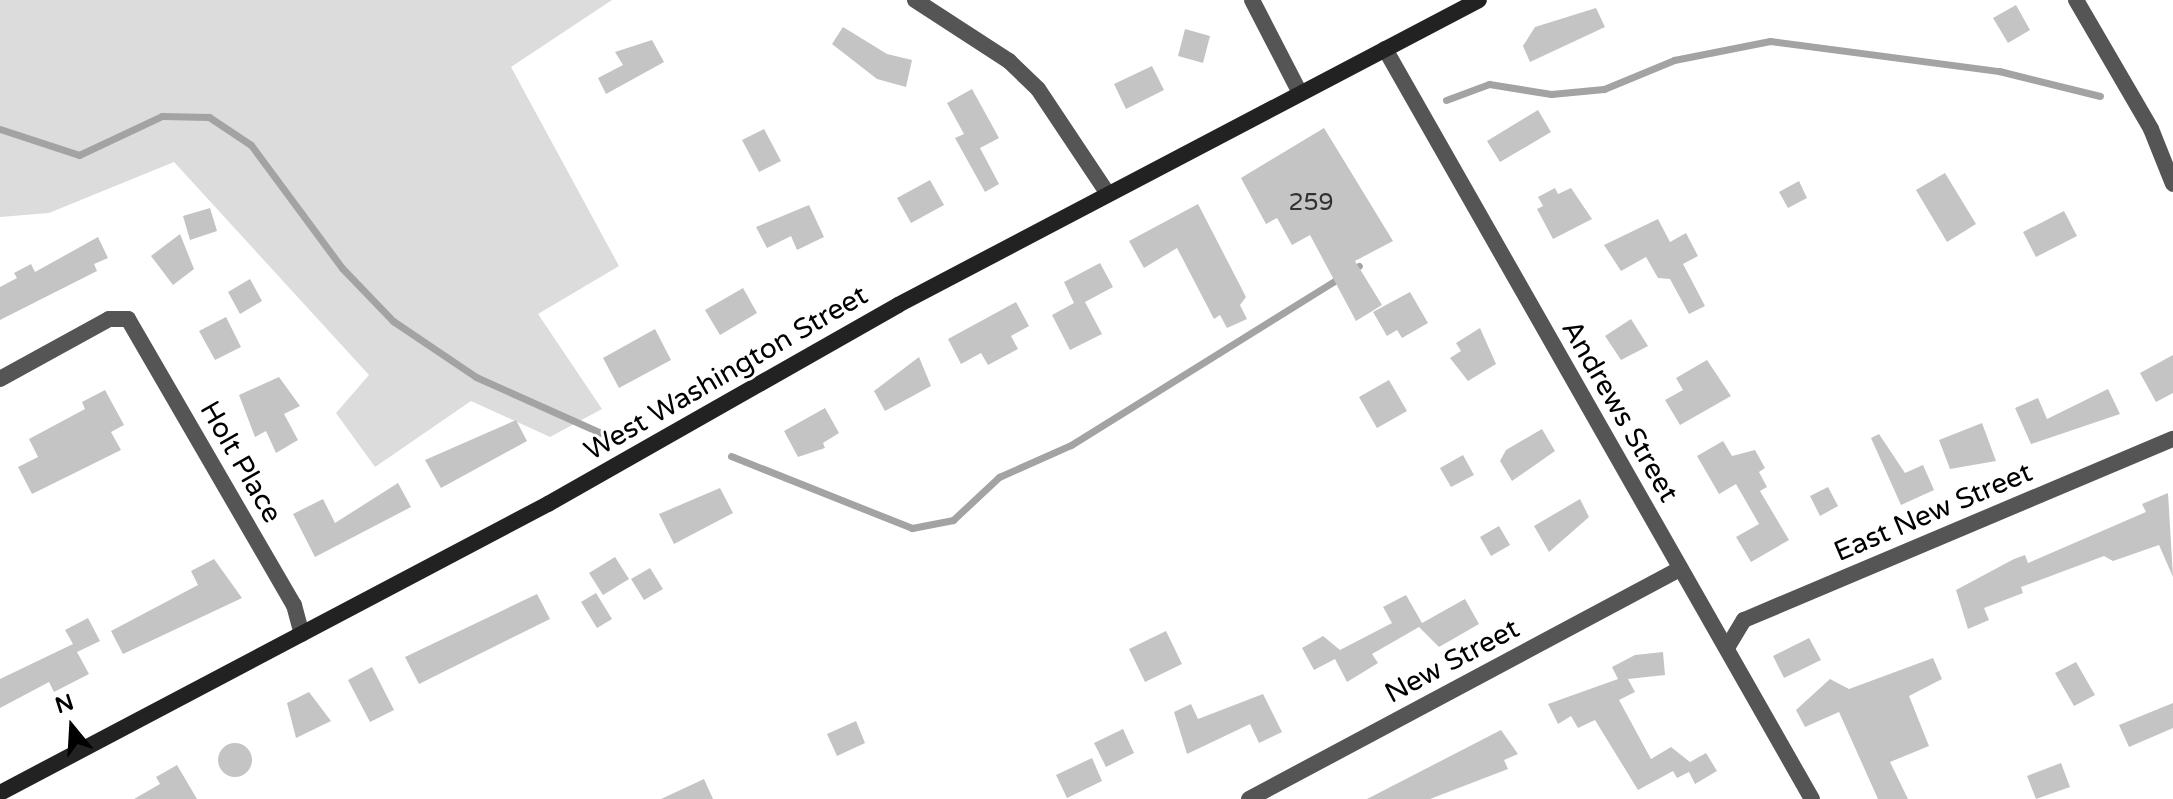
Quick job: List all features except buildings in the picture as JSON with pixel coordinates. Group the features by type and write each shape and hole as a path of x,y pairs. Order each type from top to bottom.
{"main road":[{"name":"West Washington Street","path":"0,793 302,634 1108,194 1479,0"}],"street":[{"path":"915,0 1009,61 1038,89 1108,194"},
{"path":"1252,0 1300,93"},
{"path":"2076,0 2151,129 2173,184"},
{"name":"Andrews Street","path":"1385,49 1812,799"},
{"name":"Holt Place","path":"0,379 109,319 128,319 294,605 302,634"},
{"name":"East New Street","path":"1727,648 1744,620 2173,439"},
{"name":"New Street","path":"1249,799 1680,569"}],"shaded area":[{"path":"0,0 612,0 511,67 619,266 538,314 602,409 550,437 471,401 375,467 336,413 369,375 174,162 49,213 0,217"}],"waterway":[{"path":"1446,100 1489,84 1551,94 1604,89 1674,60 1770,41 1999,71 2100,96"},
{"path":"0,129 79,155 162,116 209,117 251,145 342,268 393,321 476,377 601,433"},
{"path":"731,456 912,528 953,520 999,477 1071,445 1359,266"}]}
